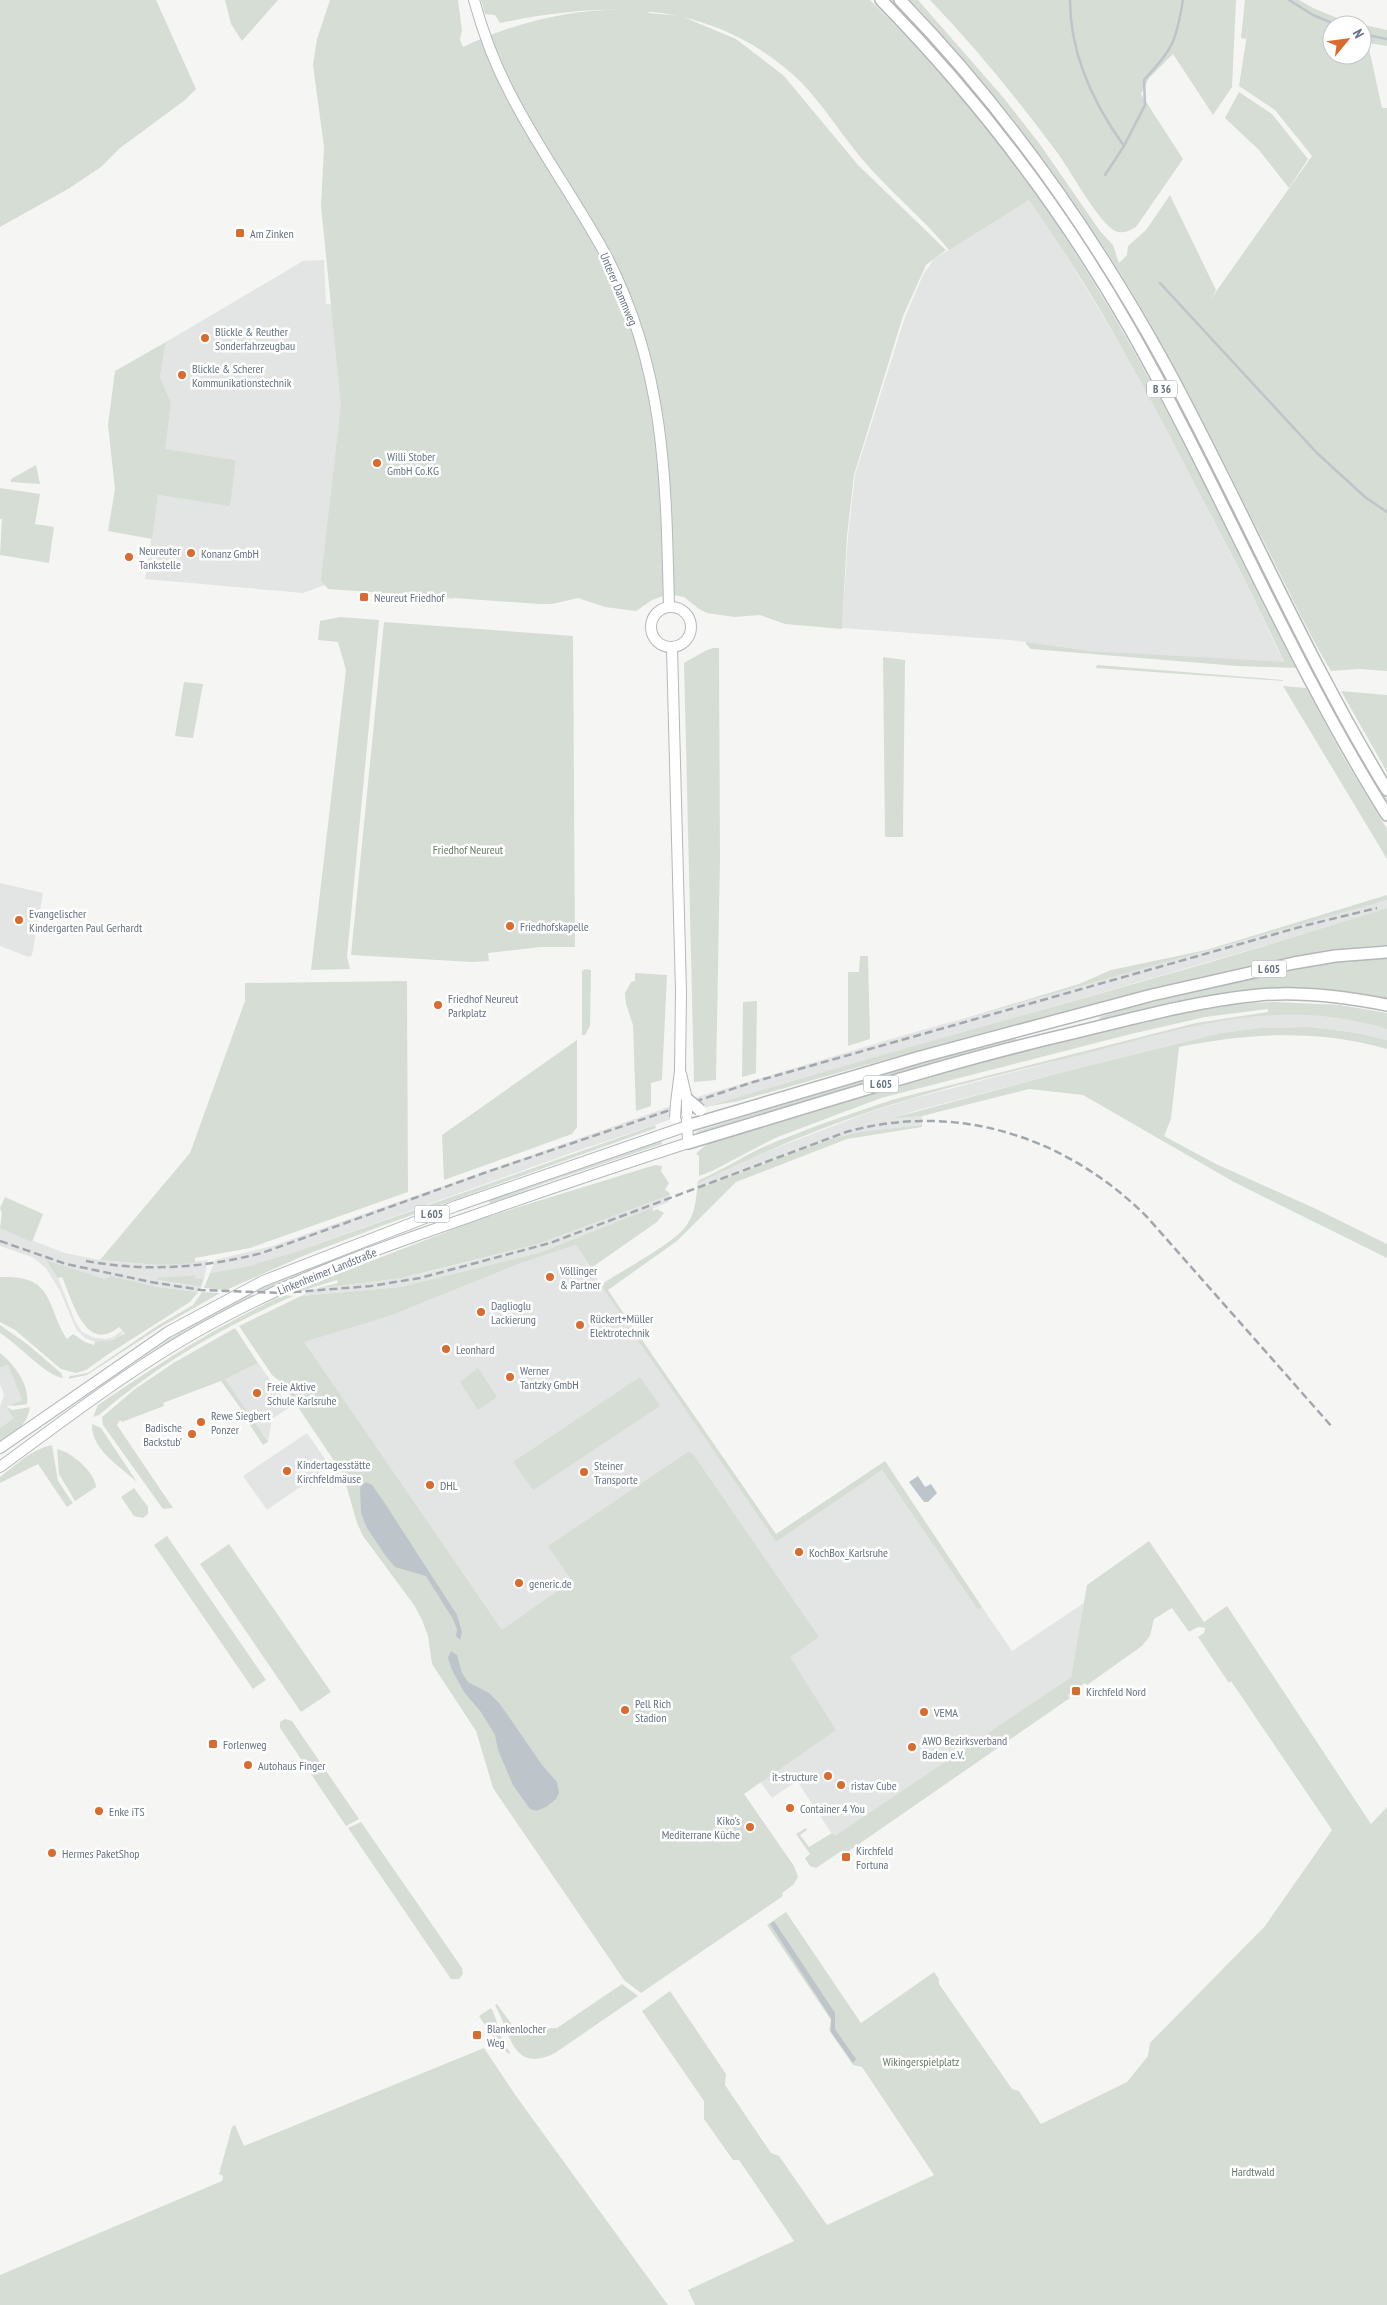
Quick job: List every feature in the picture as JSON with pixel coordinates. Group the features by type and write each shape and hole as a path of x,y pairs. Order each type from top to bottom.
{"highway":[{"name":"B 36","path":"881,0 918,38 1005,141 1088,258 1155,375 1334,726 1387,815"},
{"name":"B 36","path":"900,0 975,82 1018,135 1098,249 1167,368 1322,673 1387,790"},
{"name":"L 605","path":"682,1128 920,1057 1152,995 1294,963 1335,956 1387,952"},
{"name":"L 605","path":"682,1145 923,1071 1035,1042 1211,1002 1260,995 1291,995 1358,1000 1387,1005"},
{"path":"687,1099 700,1110 724,1114"}],"main road":[{"name":"Unterer Dammweg","path":"474,0 490,50 510,94 596,238 621,287 649,367 661,429 667,506 670,607"},
{"path":"670,607 682,611 691,625 686,640 672,648 658,643 651,631 655,616 661,610 670,607"},
{"path":"672,648 679,876 680,1071 676,1118 682,1128"},
{"path":"680,1071 687,1099 687,1114 682,1128 682,1145"},
{"name":"Linkenheimer Landstraße","path":"0,1448 100,1377 179,1325 263,1281 389,1231 531,1179 682,1128"},
{"name":"Linkenheimer Landstraße","path":"0,1467 101,1394 159,1355 219,1319 270,1293 410,1238 682,1145"}],"shaded area":[{"path":"1029,200 1050,229 1143,382 1258,607 1284,663 1091,651 1010,640 842,628 848,536 855,475 905,317 923,275 934,259"},
{"path":"324,260 326,304 481,301 453,599 325,585 303,593 145,579 158,495 229,505 236,460 164,449 171,403 160,377 166,342 303,261"},
{"name":"Evangelischer Kindergarten Paul Gerhardt","path":"0,883 43,893 32,955 29,957 0,946"},
{"path":"1387,900 1387,908 1332,926 711,1106 577,1151 298,1251 245,1267 210,1273 215,1260 272,1246 694,1098 901,1036"},
{"path":"1295,1013 1350,1018 1368,1023 1387,1029 1387,1040 1357,1033 1312,1027 1260,1028 1221,1033 915,1111 890,1119 922,1116 922,1125 859,1132 831,1139 697,1189 697,1184 747,1159 867,1113 911,1099 1200,1023 1259,1015"},
{"path":"670,1195 669,1202 539,1253 400,1287 301,1296 314,1289 402,1278 538,1244"},
{"path":"0,1228 65,1253 100,1260 157,1265 208,1260 204,1278 196,1279 195,1275 158,1279 160,1281 201,1287 198,1292 157,1287 113,1277 131,1297 134,1305 133,1321 119,1337 107,1342 95,1342 85,1338 76,1329 60,1291 46,1268 32,1257 0,1246","holes":["45,1261 105,1279 120,1289 129,1305 128,1321 123,1330 113,1337 105,1339 95,1338 82,1332 75,1321 58,1278"]},
{"path":"576,1245 622,1316 626,1317 631,1324 630,1329 776,1542 882,1470 978,1610 982,1607 1012,1651 1084,1603 1071,1677 834,1837 797,1781 772,1798 760,1782 502,1630 303,1342 390,1316 521,1263"},
{"name":"Freie Aktive Schule Karlsruhe","path":"258,1363 290,1407 272,1419 268,1442 224,1379"},
{"path":"8,1365 22,1400 7,1407 14,1418 0,1428 0,1407 4,1395 0,1384 0,1368"},
{"name":"Kindertagesstätte Kirchfeldmäuse","path":"307,1433 330,1466 267,1510 243,1476"},
{"path":"918,1476 925,1487 931,1484 937,1493 928,1502 924,1502 909,1482"},
{"path":"366,1482 372,1485 384,1502 457,1615 462,1632 460,1640 456,1636 457,1629 453,1619 426,1576 395,1567 367,1528 361,1513 360,1487"},
{"path":"451,1651 457,1655 462,1673 468,1682 489,1693 500,1704 542,1765 557,1782 559,1793 556,1799 546,1807 536,1811 530,1809 513,1785 498,1750 495,1735 481,1712 464,1692 452,1670 448,1658"},
{"path":"774,1921 835,2013 835,2029 856,2059 853,2063 831,2032 831,2018 770,1924"}],"green space":[{"path":"0,0 156,0 196,89 185,100 120,148 101,167 68,189 0,227"},
{"path":"225,0 278,0 242,41 231,24"},
{"path":"330,0 458,0 462,30 460,40 463,47 484,37 530,22 577,13 600,10 624,10 648,11 649,13 681,16 736,39 784,76 858,165 946,250 926,265 903,316 854,475 847,536 842,629 785,624 760,615 734,617 707,613 684,597 669,594 652,600 636,611 605,607 578,598 552,604 540,604 328,589 321,580 341,405 321,206 324,147 313,65 317,39"},
{"path":"481,0 870,0 926,58 978,118 1027,182 1072,248 1103,298 1162,402 1296,668 1237,666 1031,649 1026,644 1026,642 1091,651 1284,662 1243,576 1140,380 1076,270 1029,200 949,250 862,159 801,82 768,55 734,35 698,21 661,13 622,10 583,11 500,23 495,15 485,14"},
{"path":"888,0 893,0 960,73 1033,164 1098,260 1164,374 1360,753 1387,799 1387,806 1304,657 1151,355 993,118 950,66"},
{"path":"910,0 918,0 1002,96 1039,143 1100,231 1113,245 1119,263 1127,255 1128,246 1146,230 1170,195 1216,290 1210,300 1312,156 1275,110 1239,86 1250,15 1246,39 1241,38 1245,0 1299,0 1330,15 1322,15 1322,65 1372,65 1372,62 1382,108 1387,108 1387,671 1358,669 1331,671 1307,628 1178,374 1137,301 1109,255 1048,166 1016,123 947,40"},
{"path":"930,0 1236,0 1232,87 1213,115 1173,54 1149,78 1141,94 1183,159 1136,227 1118,232 1112,229 1099,215 1059,155 1013,95 981,56"},
{"path":"1372,27 1387,30 1387,46 1372,44"},
{"path":"1239,92 1272,114 1308,159 1289,188 1259,150 1225,118"},
{"path":"166,342 160,377 171,403 165,449 236,460 230,506 158,495 152,539 108,531 115,489 108,425 115,371"},
{"path":"36,465 40,484 11,482 11,479"},
{"path":"0,488 40,494 35,524 54,527 49,563 0,555 2,519 0,519"},
{"path":"340,617 379,620 347,957 350,969 311,970 346,670 338,642 318,640 320,621"},
{"name":"Friedhof Neureut","path":"384,622 573,636 575,947 541,947 488,953 489,961 472,962 351,955"},
{"path":"713,648 719,648 720,858 716,1080 694,1082 684,663"},
{"path":"883,657 905,660 903,837 885,837"},
{"path":"1097,665 1283,680 1283,681 1096,668"},
{"path":"184,682 203,684 193,738 175,736"},
{"path":"1283,686 1306,688 1345,760 1387,829 1387,859"},
{"path":"1341,691 1387,695 1387,772"},
{"path":"1387,895 1387,900 966,1018 1079,984 1111,970 1206,950"},
{"path":"1387,908 1387,945 1330,951 1244,968 1002,1028 739,1101 710,1106 1218,960"},
{"path":"860,956 868,956 870,1039 848,1046 848,972 859,972"},
{"path":"1387,957 1387,1001 1229,993 1100,1020 1099,1017 1131,1007 1325,962"},
{"path":"585,969 591,970 590,1026 585,1035 582,1035 582,971"},
{"path":"635,973 667,975 662,1080 651,1083 651,1106 636,1111 633,1025 626,1004 625,993 631,982 635,981"},
{"path":"407,981 408,1192 250,1248 195,1258 195,1263 157,1265 100,1260 190,1153 245,1001 245,983"},
{"path":"757,1001 756,1073 742,1077 743,1002"},
{"path":"1275,1002 1340,1005 1387,1013 1387,1029 1345,1019 1305,1015 1266,1015 1190,1027 957,1085 890,1105 792,1141 697,1184 699,1180 761,1148 811,1128 895,1099 1196,1023 1268,1012 1268,1009 1205,1017 1131,1034 881,1098 775,1138 699,1176 699,1156 696,1154 721,1138 760,1124 1108,1030 1209,1008"},
{"path":"1312,1027 1357,1033 1387,1040 1387,1049 1336,1038 1283,1035 1205,1042 1179,1047 1171,1119 1164,1136 1216,1164 1314,1208 1387,1244 1387,1258 1234,1182 1083,1095 1029,1089 922,1116 889,1119 1071,1070 1221,1033 1260,1028"},
{"path":"1016,1037 1016,1041 703,1133 695,1132 853,1081"},
{"path":"577,1040 577,1127 572,1134 444,1180 442,1135"},
{"path":"655,1125 656,1128 384,1225 303,1256 226,1290 204,1288 210,1273 245,1267 298,1251"},
{"path":"922,1125 922,1127 847,1139 736,1182 677,1241 608,1290 626,1317 622,1316 602,1287 605,1282 661,1248 680,1233 689,1222 693,1213 697,1189 831,1139 859,1132"},
{"path":"661,1140 662,1144 542,1184 487,1205 490,1203 489,1199"},
{"path":"655,1165 662,1166 661,1171 669,1183 665,1190 670,1195 538,1244 402,1278 314,1289 338,1283 337,1280 301,1291 296,1290 480,1219"},
{"path":"5,1197 43,1214 32,1242 0,1228 2,1213 0,1208"},
{"path":"652,1208 653,1211 657,1209 664,1213 657,1222 591,1268 576,1245 521,1263 390,1316 304,1342 502,1630 572,1581 548,1546 688,1452 693,1454 819,1637 790,1657 836,1730 744,1794 794,1866 798,1877 793,1885 782,1893 783,1896 641,1993 624,1980 493,1788 476,1731 432,1664 428,1636 414,1605 363,1536 357,1523 343,1474 281,1382 272,1375 239,1326 301,1296 400,1287 539,1253"},
{"path":"338,1255 340,1259 261,1292 253,1291"},
{"path":"45,1260 105,1279 111,1276 157,1287 198,1292 190,1302 86,1370 76,1373 61,1369 15,1330 0,1322 0,1277 18,1278 31,1281 46,1294 67,1339 73,1334 85,1342 94,1345 95,1342 113,1340 125,1333 119,1327 107,1334 97,1334 89,1329 75,1310 62,1277 58,1278"},
{"path":"195,1275 196,1279 204,1278 201,1287 157,1280 158,1278"},
{"path":"202,1292 220,1293 159,1328 87,1375 68,1379 70,1376 88,1373 157,1326 193,1305"},
{"path":"245,1294 254,1295 191,1329 80,1404 79,1402 197,1320"},
{"path":"284,1295 293,1296 241,1321 192,1348 144,1380 99,1415 93,1417 98,1405 166,1360 212,1332"},
{"path":"631,1324 776,1534 885,1461 982,1607 978,1610 882,1470 776,1542 630,1329"},
{"path":"0,1325 27,1344 61,1373 63,1378 48,1372 0,1333"},
{"path":"235,1328 258,1363 225,1379 268,1442 263,1445 244,1416 239,1419 235,1414 241,1409 221,1381 163,1403 164,1406 122,1422 120,1420 117,1425 173,1508 163,1509 103,1425 102,1417 135,1389 175,1362"},
{"path":"0,1353 11,1363 20,1376 26,1390 27,1404 10,1405 22,1400 8,1365 0,1368"},
{"path":"478,1368 497,1397 478,1410 460,1382"},
{"path":"640,1377 660,1406 533,1490 513,1462"},
{"path":"6,1407 13,1410 30,1407 23,1424 0,1443 0,1428 14,1418"},
{"path":"92,1424 101,1428 137,1482 101,1450 96,1442"},
{"path":"52,1445 58,1481 73,1503 67,1507 38,1464 0,1483 0,1477 24,1458"},
{"path":"57,1449 75,1458 87,1469 95,1481 96,1487 75,1501 59,1474"},
{"path":"134,1488 148,1507 148,1514 143,1518 134,1516 121,1497"},
{"path":"167,1536 266,1680 253,1689 154,1545"},
{"name":"Hardtwald","path":"1149,1541 1204,1622 1227,1606 1371,1824 1387,1807 1387,2305 695,2305 688,2290 794,2241 739,2160 733,2160 704,2119 704,2101 642,2011 670,1991 726,2074 725,2085 771,2153 779,2156 827,2225 934,2175 862,2067 853,2065 829,2030 831,2020 767,1925 786,1912 861,2023 934,1972 939,1979 939,1984 1012,2089 1019,2091 1041,2124 1127,2082 1148,2056 1150,2043 1265,1926 1332,1830 1231,1681 1229,1683 1198,1637 1204,1633 1205,1628 1198,1627 1189,1632 1172,1608 1154,1619 1150,1636 1142,1646 1087,1685 1085,1683 1068,1695 1070,1698 846,1853 843,1850 816,1868 810,1866 805,1858 810,1854 796,1834 806,1828 807,1830 800,1835 809,1847 832,1833 835,1836 1071,1677 1087,1585"},
{"path":"229,1544 331,1692 301,1712 200,1564"},
{"path":"285,1719 292,1721 359,1819 346,1826 280,1728 280,1722"},
{"path":"361,1822 462,1968 463,1974 459,1979 451,1979 348,1828"},
{"path":"622,1984 638,1996 555,2053 540,2058 529,2058 521,2054 514,2047 495,2005 497,2004 513,2026 518,2029 557,2028"},
{"path":"491,2008 506,2047 510,2052 509,2054 498,2045 479,2016"},
{"path":"484,2048 516,2096 668,2305 0,2305 0,2275 222,2181 223,2176 219,2174 232,2127 235,2125 244,2146"}],"waterway":[{"path":"1070,0 1074,39 1085,77 1102,112 1124,146"},
{"path":"1105,175 1124,146 1145,105 1144,80 1172,44 1183,0"},
{"path":"1289,0 1322,19"},
{"path":"1372,36 1387,39"},
{"path":"1160,283 1317,453 1365,497 1387,512"}],"railway":[{"path":"86,1261 131,1266 174,1267 218,1262 262,1253 484,1173 750,1083 1307,925 1377,908"},
{"path":"0,1241 66,1264 151,1282 201,1290 282,1293 371,1286 420,1278 550,1243 846,1132 888,1123 929,1121 969,1124 1008,1133 1046,1147 1082,1166 1116,1189 1147,1217 1333,1428"}],"place":[{"name":"Am Zinken","path":"240,233"},
{"name":"Blickle & Reuther Sonderfahrzeugbau","path":"205,338"},
{"name":"Blickle & Scherer Kommunikationstechnik","path":"182,375"},
{"name":"Willi Stober GmbH Co.KG","path":"377,463"},
{"name":"Konanz GmbH","path":"191,553"},
{"name":"Neureuter Tankstelle","path":"129,557"},
{"name":"Neureut Friedhof","path":"364,597"},
{"name":"Evangelischer Kindergarten Paul Gerhardt","path":"19,920"},
{"name":"Friedhofskapelle","path":"510,926"},
{"name":"Friedhof Neureut Parkplatz","path":"438,1005"},
{"name":"Völlinger & Partner","path":"550,1277"},
{"name":"Daglioglu Lackierung","path":"481,1312"},
{"name":"Rückert+Müller Elektrotechnik","path":"580,1325"},
{"name":"Leonhard","path":"446,1349"},
{"name":"Werner Tantzky GmbH","path":"510,1377"},
{"name":"Freie Aktive Schule Karlsruhe","path":"257,1393"},
{"name":"Rewe Siegbert Ponzer","path":"201,1422"},
{"name":"Badische Backstub'","path":"192,1434"},
{"name":"Kindertagesstätte Kirchfeldmäuse","path":"287,1471"},
{"name":"Steiner Transporte","path":"584,1472"},
{"name":"DHL","path":"430,1485"},
{"name":"KochBox_Karlsruhe","path":"799,1552"},
{"name":"generic.de","path":"519,1583"},
{"name":"Kirchfeld Nord","path":"1076,1691"},
{"name":"Pell Rich Stadion","path":"625,1710"},
{"name":"VEMA","path":"924,1712"},
{"name":"Forlenweg","path":"213,1744"},
{"name":"AWO Bezirksverband Baden e.V.","path":"912,1747"},
{"name":"Autohaus Finger","path":"248,1765"},
{"name":"it-structure","path":"828,1776"},
{"name":"ristav Cube","path":"841,1785"},
{"name":"Container 4 You","path":"790,1808"},
{"name":"Enke iTS","path":"99,1811"},
{"name":"Kiko's Mediterrane Küche","path":"750,1827"},
{"name":"Hermes PaketShop","path":"52,1853"},
{"name":"Kirchfeld Fortuna","path":"846,1857"},
{"name":"Blankenlocher Weg","path":"477,2035"}],"park label":[{"name":"Wikingerspielplatz","path":"921,2061"}]}
